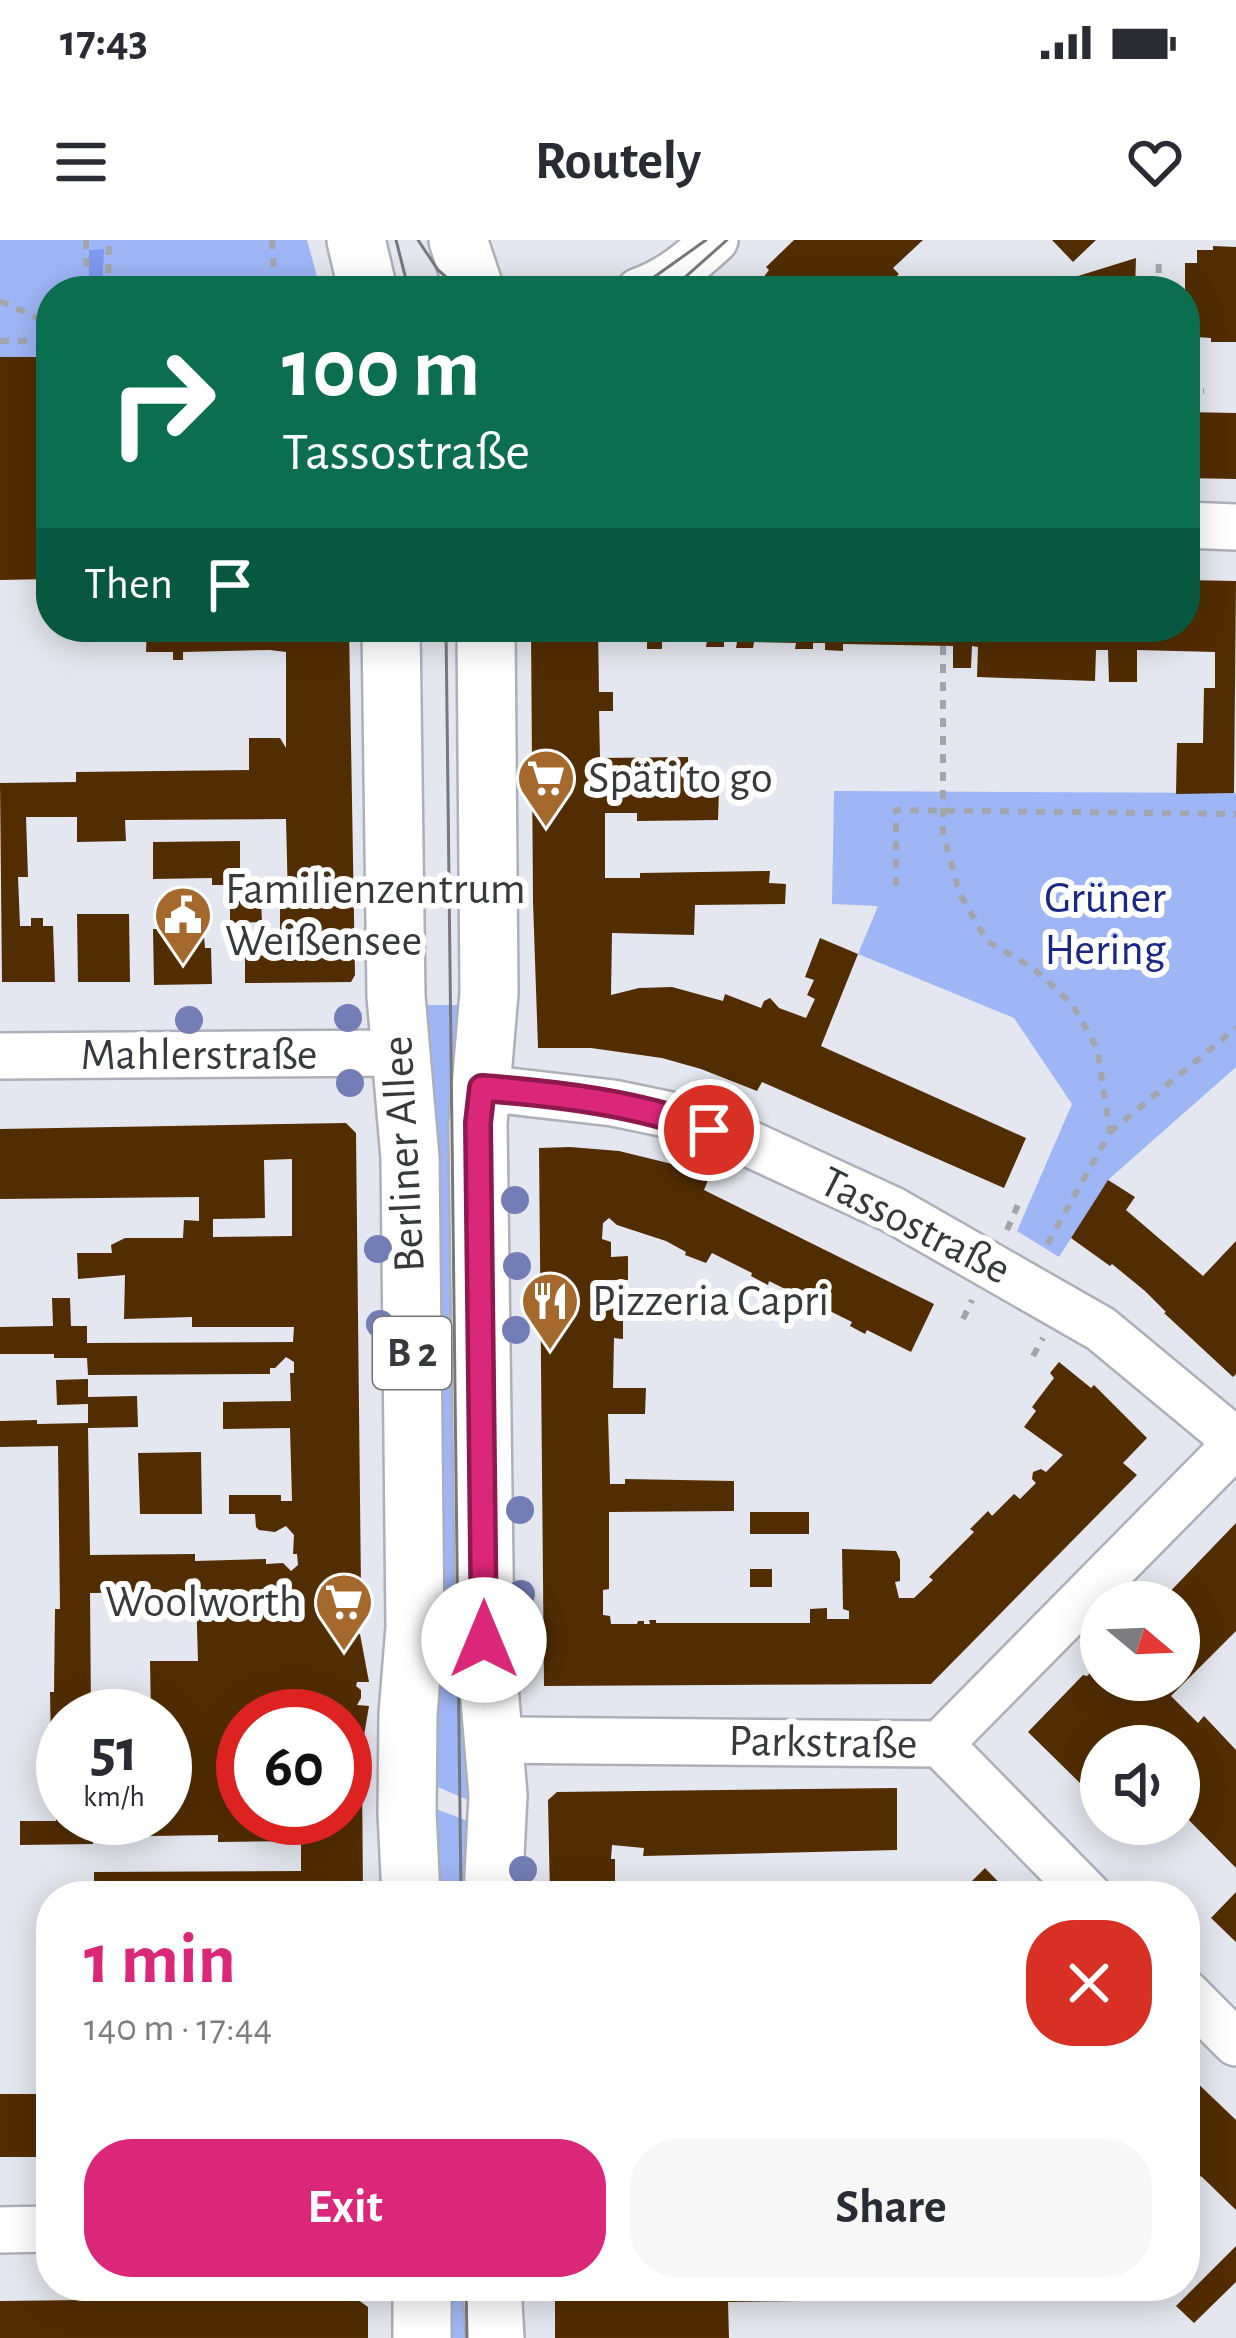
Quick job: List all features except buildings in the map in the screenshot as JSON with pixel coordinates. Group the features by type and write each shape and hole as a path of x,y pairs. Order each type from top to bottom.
{"main road":[{"path":"356,240 364,276"},
{"path":"458,240 470,276"},
{"name":"Berliner Allee","path":"391,642 399,1053 410,1159 416,1627 407,1753 410,1881"},
{"name":"Berliner Allee","path":"486,642 489,993 478,1123 484,1640 497,1795 494,1881"},
{"path":"422,2301 422,2338"},
{"path":"493,2301 494,2338"}],"street":[{"path":"671,276 715,240"},
{"path":"1200,526 1236,526"},
{"name":"Mahlerstraße","path":"0,1056 399,1053"},
{"name":"Tassostraße","path":"482,1088 666,1114 752,1145 893,1210 1101,1329 1236,1442"},
{"path":"940,1744 1236,1442"},
{"name":"Parkstraße","path":"494,1741 940,1744 1074,1881"},
{"path":"1200,2007 1236,2043"},
{"path":"0,2230 36,2229"}],"path":[{"path":"86,240 87,276"},
{"path":"108,276 109,240"},
{"path":"272,240 274,276"},
{"path":"1158,276 1159,257"},
{"path":"0,301 36,317"},
{"path":"0,341 36,341"},
{"path":"1200,391 1204,391"},
{"path":"944,646 943,833 958,892 987,940 1033,968 1072,1004 1097,1048 1110,1132"},
{"path":"896,886 896,810 1236,814"},
{"path":"1041,1255 1110,1132 1236,1028"},
{"path":"1005,1234 1020,1200"}],"green space":[{"path":"0,240 307,240 317,276 36,276 36,357 0,357"},
{"name":"Grüner Hering","path":"834,791 1236,793 1236,1067 1108,1180 1059,1257 1017,1231 1072,1104 1014,1018 858,954 878,906 832,904"},
{"path":"413,1005 473,1005 470,1801 422,1780"},
{"path":"434,1808 483,1827 478,1881 431,1881"},
{"path":"440,2301 477,2301 478,2338 439,2338"}],"shaded area":[{"path":"104,249 103,276 89,276 89,250"}],"tram line":[{"path":"396,240 405,276"},
{"path":"418,240 445,276"},
{"path":"656,276 706,240"},
{"path":"686,276 727,240"},
{"path":"446,642 461,1881"},
{"path":"466,2301 467,2338"}],"place":[{"name":"Späti to go","path":"546,829"},
{"name":"Familienzentrum Weißensee","path":"183,966"},
{"name":"Pizzeria Capri","path":"550,1352"},
{"name":"Woolworth","path":"344,1653"}],"route":[{"path":"484,1640 478,1123 482,1088 613,1103 666,1114 709,1130"}]}
